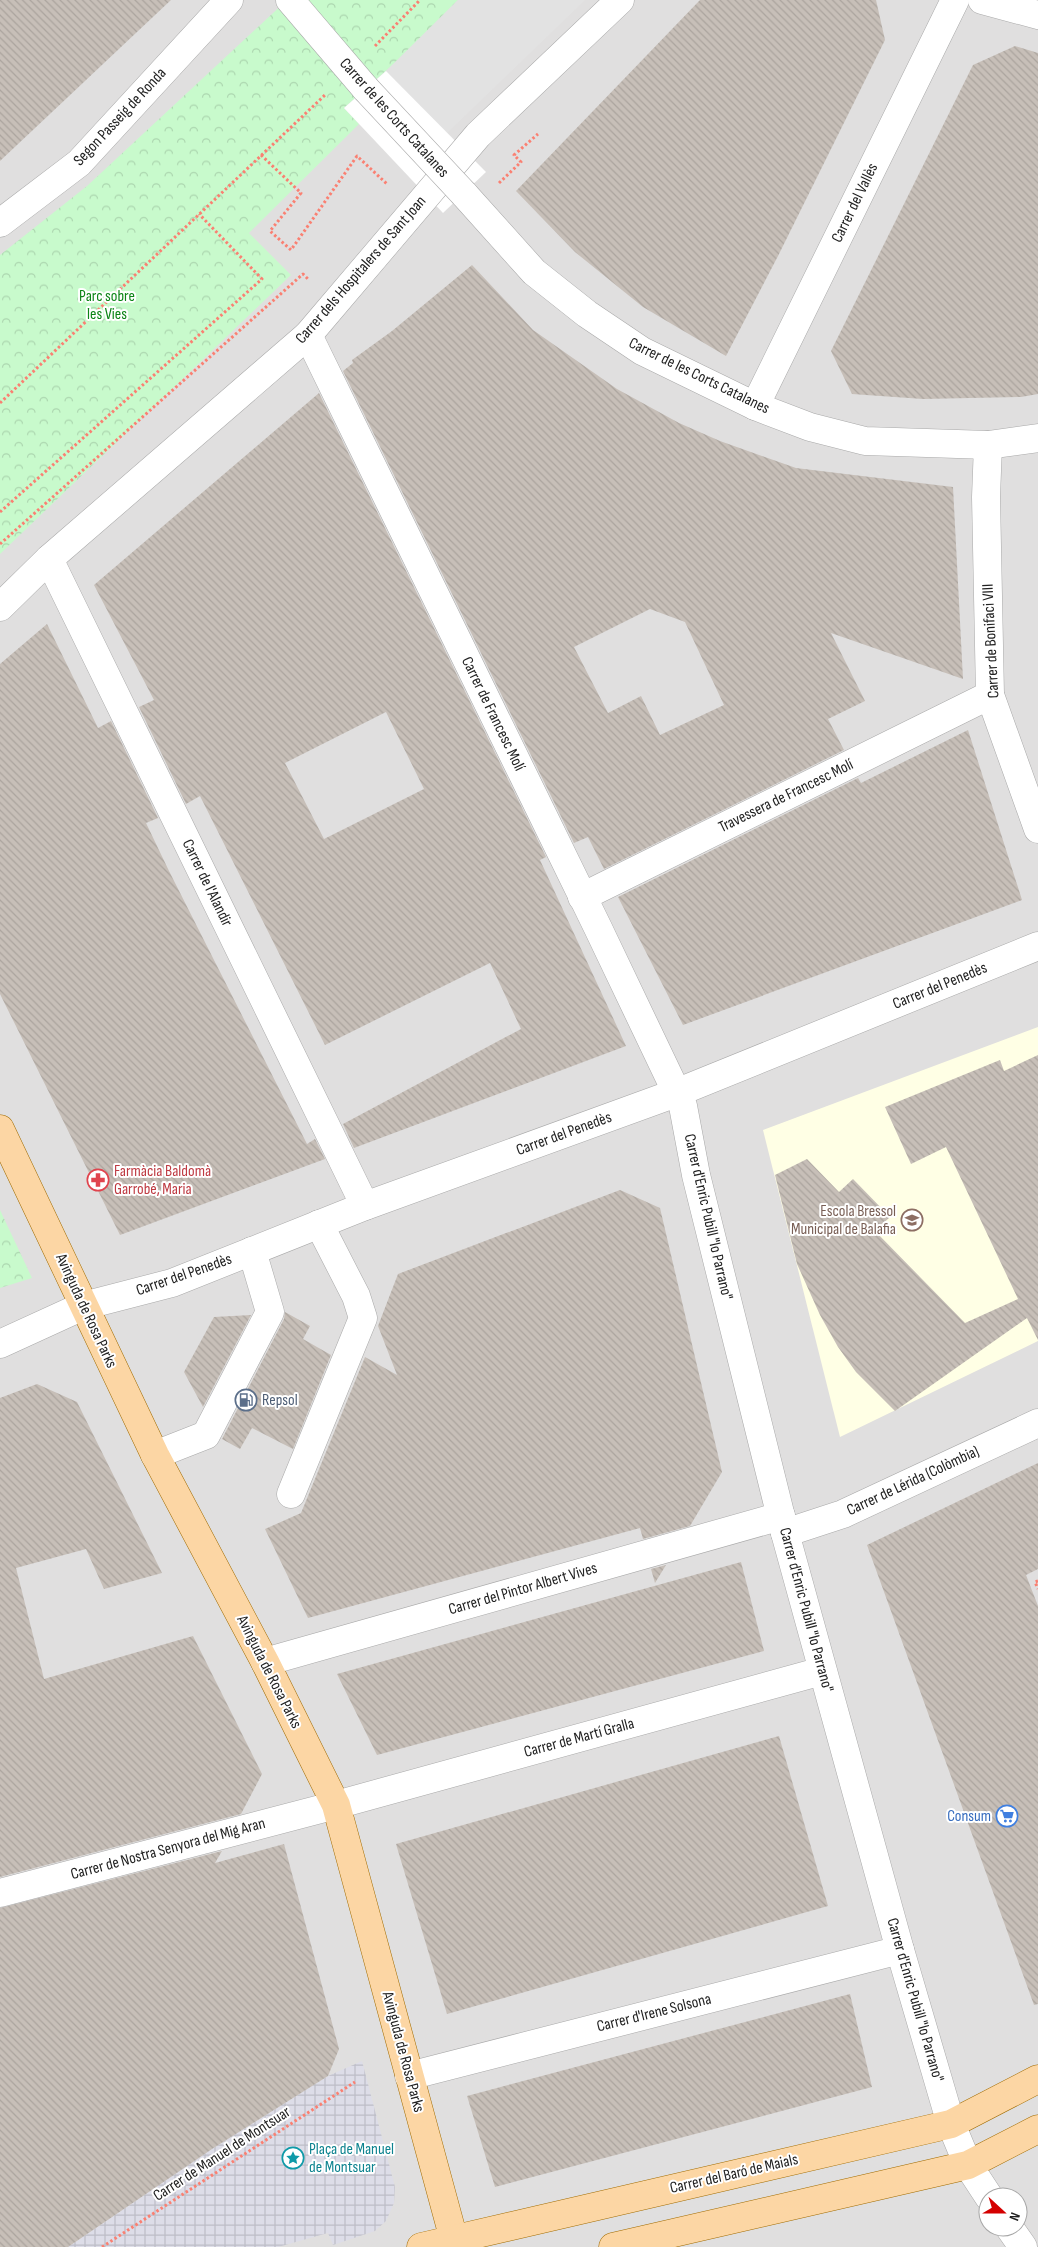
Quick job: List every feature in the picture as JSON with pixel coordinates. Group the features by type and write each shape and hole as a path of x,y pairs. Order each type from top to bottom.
{"main road":[{"name":"Avinguda de Rosa Parks","path":"0,1128 155,1455 265,1662 336,1805 455,2243"},
{"name":"Carrer del Baró de Maials","path":"421,2247 455,2243 951,2124 1038,2079"},
{"path":"613,2247 968,2165 1038,2129"}],"street":[{"name":"Segon Passeig de Ronda","path":"0,223 79,163 229,0"},
{"name":"Carrer de les Corts Catalanes","path":"290,0 366,89 534,272 587,314 642,351 755,406 810,427 865,440 988,445 1038,438"},
{"name":"Carrer dels Hospitalers de Sant Joan","path":"0,607 49,559 308,335 478,135 620,0"},
{"name":"Carrer del Vallès","path":"755,406 956,0"},
{"path":"982,0 1038,15"},
{"name":"Carrer de Francesc Molí","path":"308,335 676,1093"},
{"name":"Carrer de Bonifaci VIII","path":"988,445 986,497 990,695 1036,821"},
{"name":"Carrer de l'Alandir","path":"49,559 366,1206"},
{"name":"Travessera de Francesc Molí","path":"582,897 990,695"},
{"name":"Carrer del Penedès","path":"0,1344 83,1306 172,1283 366,1206 676,1093 1038,946"},
{"name":"Carrer d'Enric Pubill \"lo Parrano\"","path":"676,1093 682,1106 696,1175 783,1525 822,1671 951,2124 968,2165"},
{"path":"291,1494 363,1318 356,1296 319,1224"},
{"path":"155,1455 206,1435 270,1312 252,1251"},
{"name":"Carrer de Lérida (Colòmbia)","path":"783,1525 843,1514 1038,1423"},
{"name":"Carrer del Pintor Albert Vives","path":"265,1662 783,1525"},
{"name":"Carrer de Martí Gralla","path":"336,1805 822,1671"},
{"name":"Carrer de Nostra Senyora del Mig Aran","path":"0,1893 336,1805"},
{"name":"Carrer d'Irene Solsona","path":"409,2076 900,1950"},
{"path":"968,2165 982,2187"}],"path":[{"path":"374,48 420,0"},
{"path":"0,403 329,91"},
{"path":"495,187 521,162 514,155 538,134"},
{"path":"261,155 301,193 270,231 291,250 357,156 387,184"},
{"path":"0,512 262,279 199,214"},
{"path":"0,544 303,274 315,286"},
{"path":"1038,1581 1035,1582 1038,1589"},
{"name":"Carrer de Manuel de Montsuar","path":"102,2247 355,2082"}],"shaded area":[{"path":"0,0 1038,0 1038,2247 0,2247"},
{"path":"458,0 585,0 447,133 386,71"},
{"name":"Escola Bressol Municipal de Balafia","path":"1038,1027 1038,1341 840,1437 763,1130"},
{"name":"Plaça de Manuel de Montsuar","path":"362,2061 395,2187 394,2203 386,2221 375,2231 333,2245 328,2233 278,2247 68,2247 212,2149 328,2076"}],"green space":[{"name":"Parc sobre les Vies","path":"287,0 458,0 407,52 344,108 359,124 249,233 291,275 0,554 0,255 87,186"},
{"path":"0,1210 32,1278 0,1288"}],"pier":[{"path":"386,71 486,172 443,213 344,108"}],"building":[{"path":"0,0 171,0 0,161"},
{"path":"700,0 876,0 885,40 778,256 726,356 643,307 575,252 516,191"},
{"path":"1015,46 1038,53 1038,394 1021,397 923,399 852,394 831,351 973,65"},
{"path":"472,265 533,330 617,389 679,423 720,441 796,468 953,487 963,679 831,633 865,701 828,719 844,750 604,869 588,837 574,843 343,371 353,363 352,360 392,331","holes":["650,609 685,622 724,705 660,735 641,696 608,713 574,647"]},
{"path":"319,393 546,857 540,860 626,1046 354,1148 343,1124 521,1029 490,963 325,1045 200,796 186,804 139,707 154,700 94,585","holes":["386,712 424,789 324,839 285,763"]},
{"path":"47,624 98,728 111,721 158,818 146,823 169,871 307,1144 315,1139 325,1159 120,1235 0,994 0,664"},
{"path":"968,730 1022,900 683,1025 618,897 858,778 861,783"},
{"path":"1038,1055 1038,1340 1027,1318 895,1411 856,1372 838,1347 820,1315 797,1264 775,1175 807,1159 839,1192 853,1179 890,1217 875,1231 965,1323 1018,1299 946,1147 911,1164 885,1107 1000,1060 1004,1071"},
{"path":"620,1190 660,1208 722,1472 690,1526 643,1539 640,1528 308,1618 265,1529 301,1513 365,1357 397,1375 378,1326 398,1274"},
{"path":"285,1312 310,1326 303,1339 331,1355 293,1449 252,1428 240,1449 222,1439 284,1319"},
{"path":"251,1315 203,1407 184,1372 214,1317"},
{"path":"37,1384 77,1402 162,1573 104,1589 86,1549 16,1568 44,1679 193,1636 262,1774 241,1814 0,1877 0,1398"},
{"path":"1038,1463 1038,1569 1026,1575 1038,1606 1038,2004 1034,2005 867,1545"},
{"path":"741,1562 764,1651 377,1755 337,1674"},
{"path":"666,1565 655,1583 651,1569"},
{"path":"779,1736 828,1906 447,2014 396,1844"},
{"path":"284,1844 339,2049 328,2076 212,2149 68,2247 0,2247 0,1908 222,1851 215,1863"},
{"path":"850,1994 872,2087 495,2187 467,2096"}],"place":[{"name":"Farmàcia Baldomà Garrobé, Maria","path":"98,1180"},
{"name":"Escola Bressol Municipal de Balafia","path":"912,1220"},
{"name":"Repsol","path":"246,1400"},
{"name":"Consum","path":"1007,1816"},
{"name":"Plaça de Manuel de Montsuar","path":"293,2158"}]}
